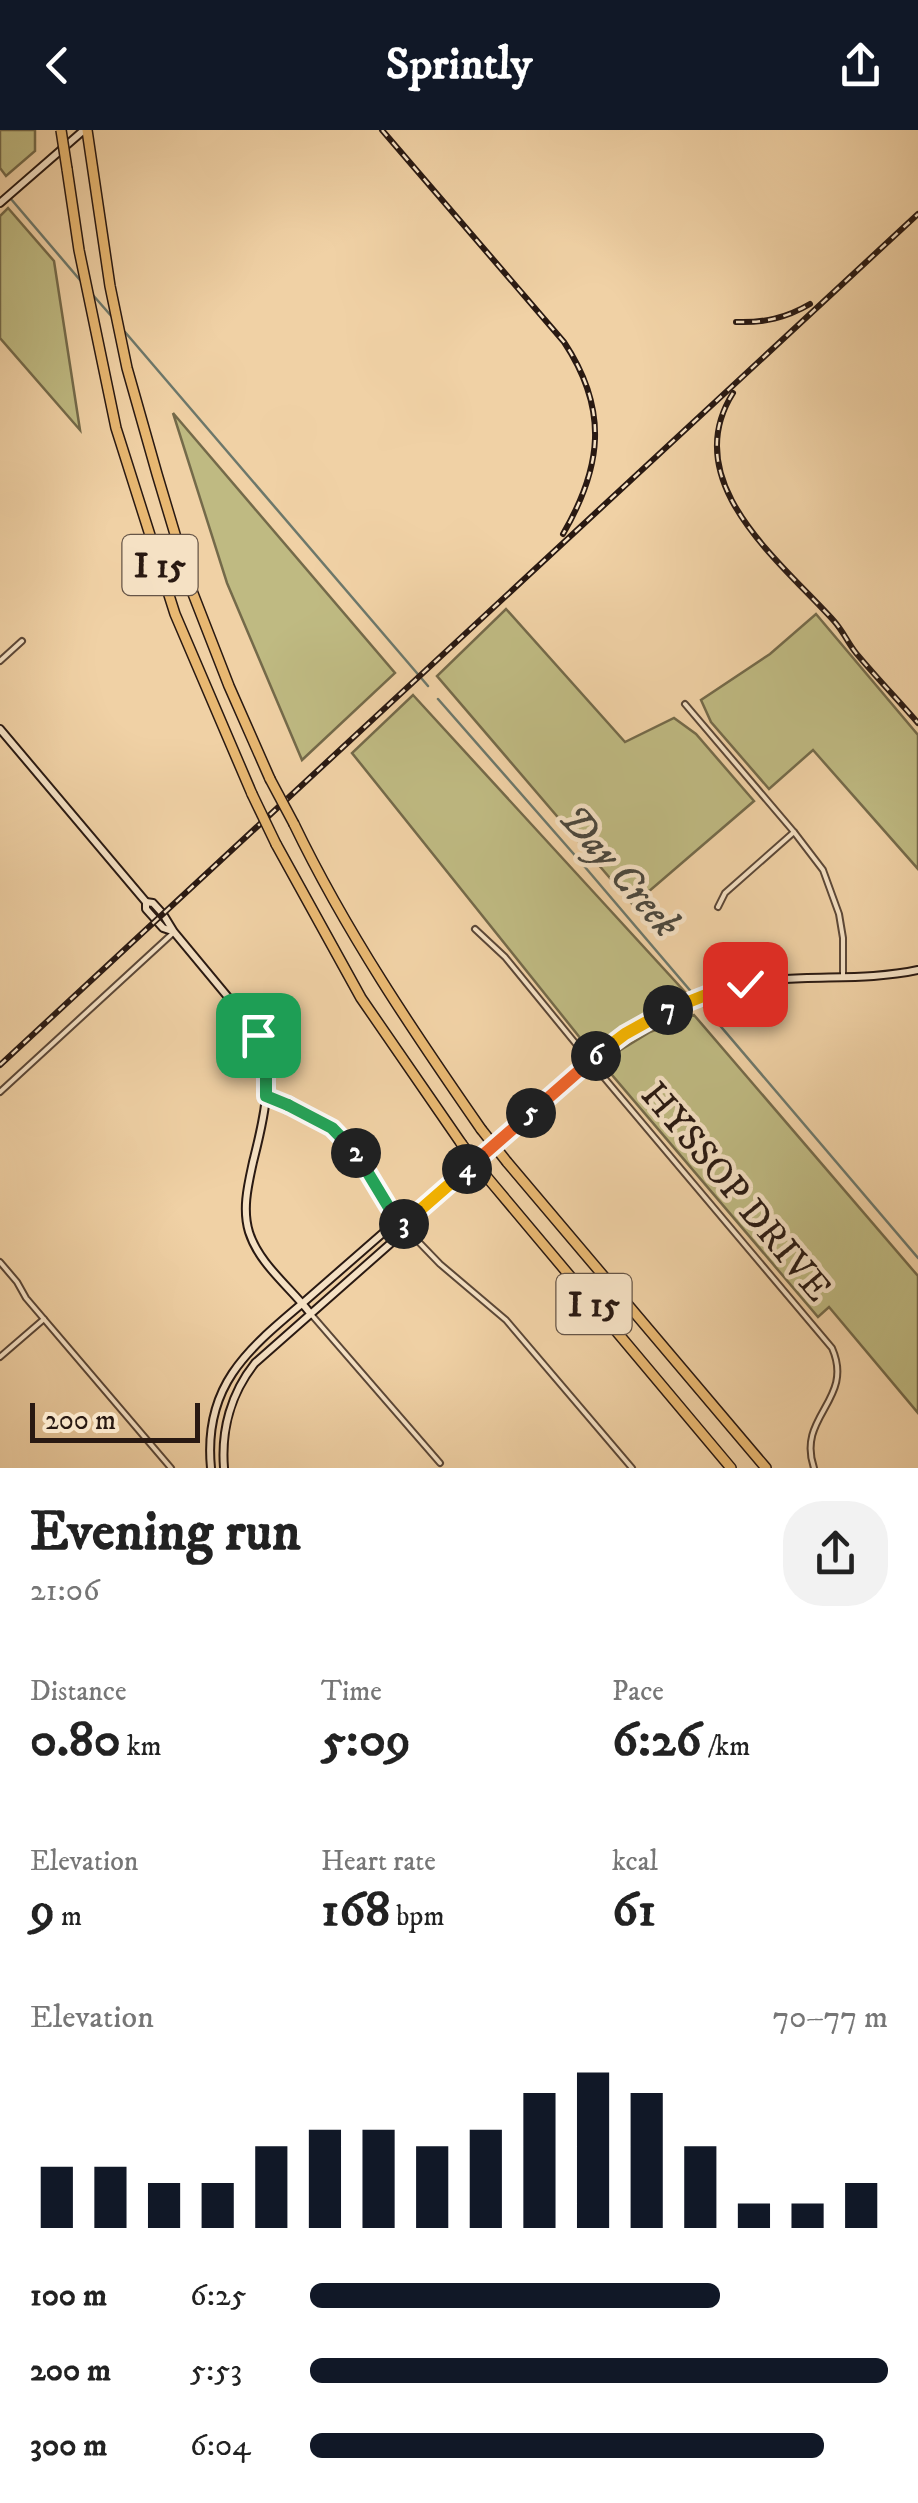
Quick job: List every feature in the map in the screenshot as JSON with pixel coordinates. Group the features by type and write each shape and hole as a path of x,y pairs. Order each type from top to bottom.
{"highway":[{"name":"I 15","path":"61,130 78,250 116,428 175,614 276,844 362,998 461,1143 731,1468"},
{"name":"I 15","path":"85,130 127,368 192,590 229,686 316,869 405,1019 481,1129 766,1468"}],"main road":[{"path":"0,203 85,130"},
{"path":"0,730 146,902 153,903 163,914 258,1035 266,1058 266,1096 247,1188 246,1218 262,1257 310,1313"},
{"path":"224,1468 226,1426 242,1382 263,1354 625,1034 680,1004 760,981 890,975 918,970"},
{"path":"211,1468 212,1424 219,1399 230,1376 256,1342 391,1226 405,1226"}],"street":[{"path":"0,660 22,641"},
{"path":"685,704 817,860 833,892 842,927 843,977"},
{"path":"718,907 725,893 794,832"},
{"name":"HYSSOP DRIVE","path":"474,929 505,957 832,1348 839,1378 811,1435 810,1458 814,1468"},
{"path":"0,1092 174,932"},
{"path":"266,1096 336,1130 355,1151 388,1206 405,1226 440,1264 506,1320 632,1468"},
{"path":"0,1262 171,1468"},
{"path":"310,1313 440,1462"},
{"path":"0,1357 44,1319"}],"shaded area":[{"path":"0,130 35,130 35,151 6,176 0,168"},
{"path":"8,208 54,261 80,430 0,338 0,216"},
{"path":"173,413 395,673 302,760 227,583"},
{"path":"506,609 625,742 674,718 696,734 754,801 633,905 437,676"},
{"path":"816,614 918,735 918,869 813,750 769,789 711,722 701,700 770,654"},
{"path":"413,695 685,992 589,1049 352,753"},
{"path":"694,1015 918,1276 918,1413 829,1307 818,1317 601,1062 650,1032"}],"waterway":[{"name":"Day Creek","path":"11,199 80,280"},
{"name":"Day Creek","path":"92,294 113,318"},
{"name":"Day Creek","path":"125,332 428,686"},
{"name":"Day Creek","path":"438,699 918,1258"}],"railway":[{"path":"382,130 564,342 578,367 594,415 595,438 586,485 563,534"},
{"path":"0,1065 918,214"},
{"path":"736,322 774,319 810,304"},
{"path":"733,393 719,426 718,458 726,488 742,518 918,723"}],"route":[{"path":"258,1035 266,1058 266,1096 336,1130 355,1151 388,1206 405,1226 625,1034 680,1004 745,984"}]}
